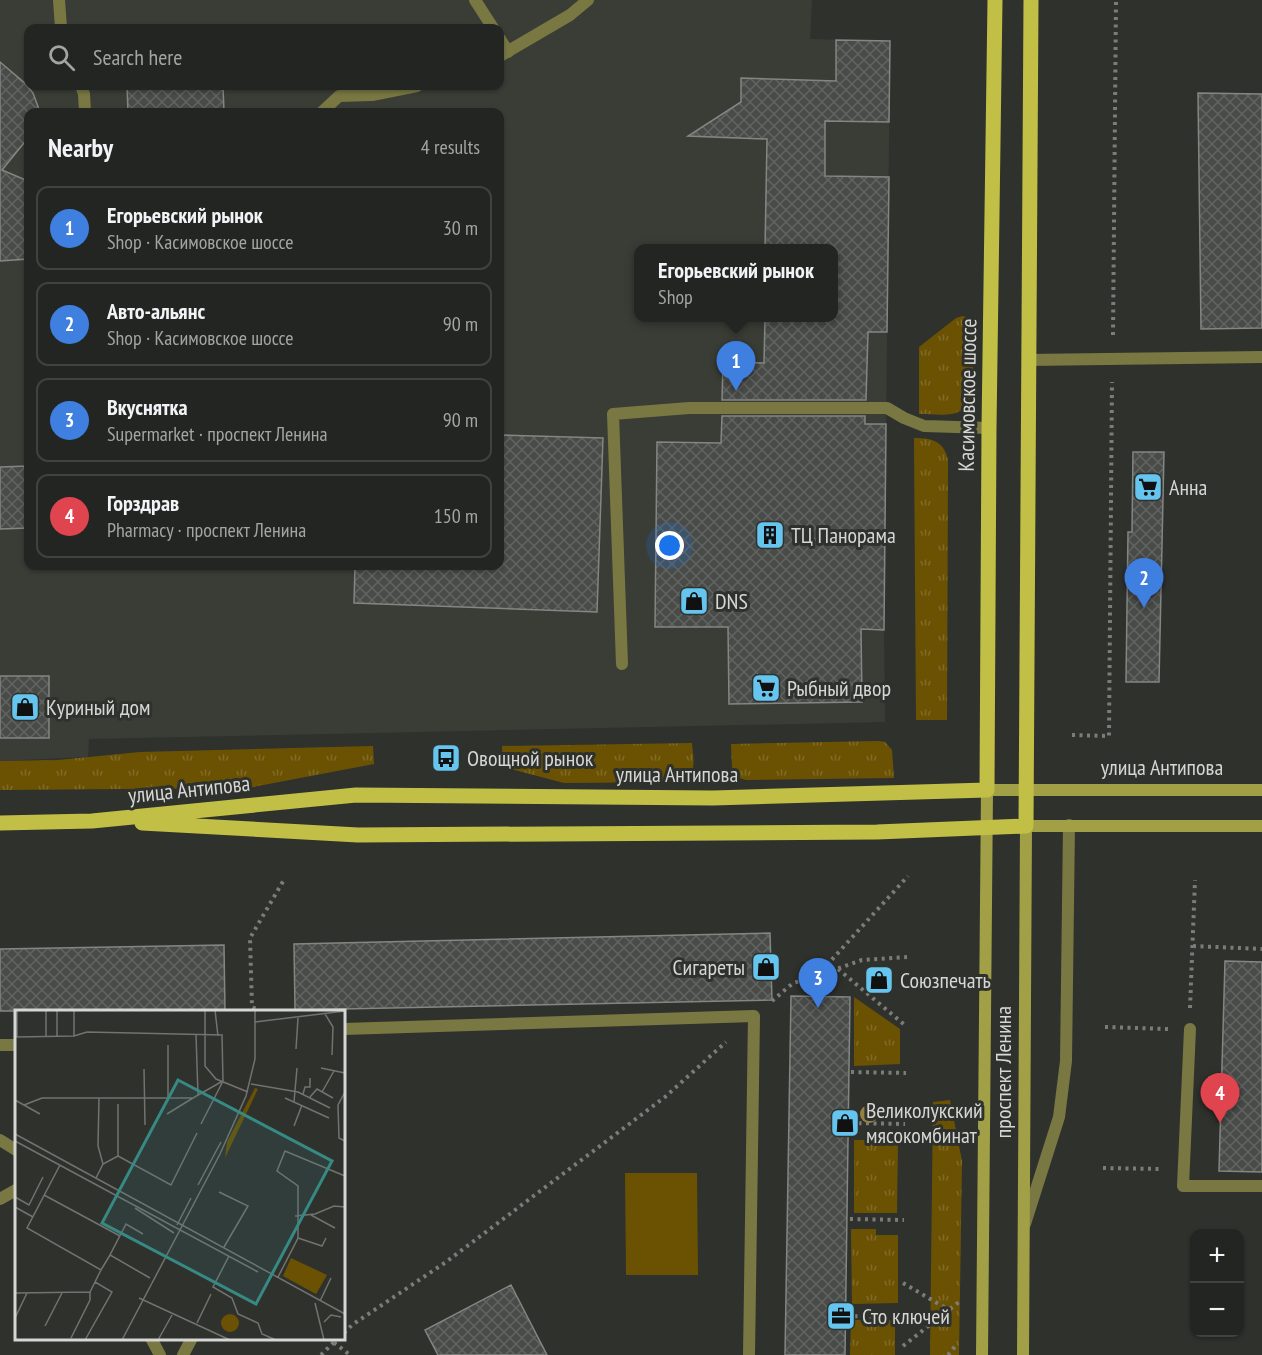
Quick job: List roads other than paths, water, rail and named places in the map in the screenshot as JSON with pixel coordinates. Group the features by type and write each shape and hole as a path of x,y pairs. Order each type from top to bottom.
{"main road":[{"name":"Касимовское шоссе","path":"987,790 995,0"},
{"path":"1026,789 1031,0"},
{"name":"улица Антипова","path":"0,823 92,821 356,795 713,798 1026,789 1262,790"},
{"name":"проспект Ленина","path":"1023,1355 1026,789"},
{"name":"проспект Ленина","path":"982,1355 987,790"},
{"name":"улица Антипова","path":"92,821 358,836 854,832 1069,825 1262,826"}],"lane":[{"path":"59,0 61,24"},
{"path":"475,0 490,24"},
{"path":"504,54 570,15 588,0"},
{"path":"82,90 85,108"},
{"path":"326,108 339,96 372,95 397,90"},
{"path":"1028,360 1262,357"},
{"path":"622,664 613,414 689,408 886,408 924,426 989,428"},
{"path":"1024,1228 1059,1117 1066,1061 1069,825"},
{"path":"345,1029 753,1016 749,1355"},
{"path":"1190,1029 1183,1186 1262,1186"},
{"path":"0,1140 15,1149"},
{"path":"0,1199 15,1191"},
{"path":"152,1340 160,1355"},
{"path":"183,1355 191,1340"}],"place":[{"name":"Егорьевский рынок","path":"736,391"},
{"name":"Анна","path":"1148,487"},
{"name":"ТЦ Панорама","path":"770,535"},
{"name":"DNS","path":"694,601"},
{"name":"Авто-альянс","path":"1144,608"},
{"name":"Рыбный двор","path":"766,688"},
{"name":"Куриный дом","path":"25,707"},
{"name":"Овощной рынок","path":"446,758"},
{"name":"Сигареты","path":"766,967"},
{"name":"Союзпечать","path":"879,980"},
{"name":"Вкуснятка","path":"818,1008"},
{"name":"Великолукский мясокомбинат","path":"845,1123"},
{"name":"Горздрав","path":"1220,1123"},
{"name":"Сто ключей","path":"841,1316"}]}
